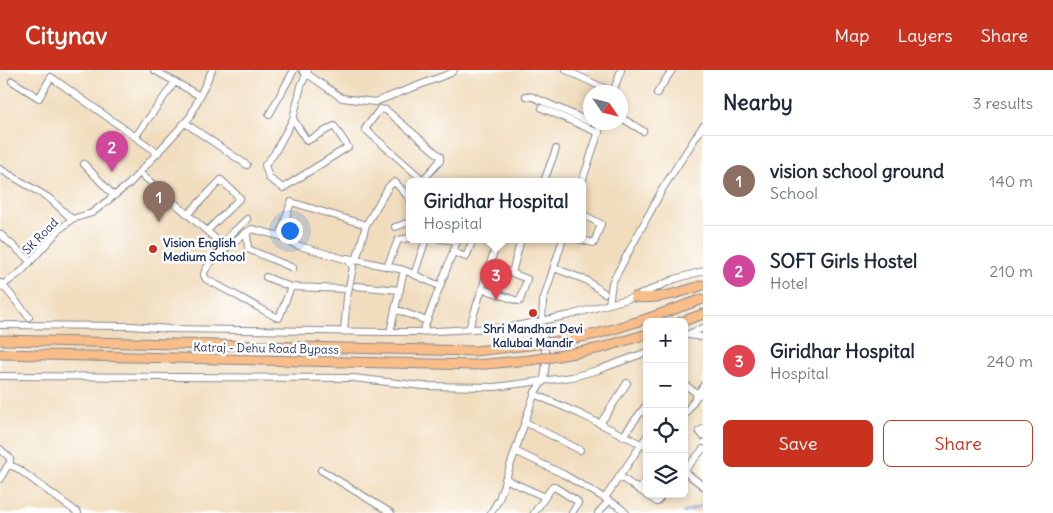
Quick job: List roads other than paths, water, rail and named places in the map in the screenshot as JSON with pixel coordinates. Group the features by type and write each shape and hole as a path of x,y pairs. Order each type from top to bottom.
{"highway":[{"path":"635,297 648,298 676,294 703,285"},
{"name":"Katraj - Dehu Road Bypass","path":"0,340 474,351 554,342 598,334 703,299"},
{"path":"688,319 703,314"},
{"name":"Katraj - Dehu Road Bypass","path":"0,354 475,365 558,356 601,348 643,335"}],"street":[{"path":"12,81 38,98 56,70"},
{"path":"154,70 200,96"},
{"path":"0,168 49,198 72,219 92,213 129,184 190,117 212,70"},
{"path":"270,115 294,70"},
{"path":"566,70 598,85"},
{"path":"616,85 622,70"},
{"path":"657,93 672,70"},
{"path":"293,119 306,141 334,126 348,147 282,188 269,178 265,165 274,154 293,119 306,71 342,98 375,102 450,71"},
{"path":"51,77 158,153"},
{"path":"135,137 175,82"},
{"path":"526,96 533,97 583,119"},
{"path":"542,108 583,121"},
{"path":"419,178 364,129 380,109 386,110 441,158 424,178"},
{"path":"628,122 643,131"},
{"path":"184,123 247,165"},
{"path":"609,304 612,283 663,188 703,126"},
{"path":"583,178 600,130"},
{"path":"545,178 556,149"},
{"path":"84,164 114,196"},
{"path":"140,173 223,245 248,219"},
{"path":"188,214 221,180 240,198 207,231"},
{"path":"356,261 366,225 389,186 395,182 406,194"},
{"path":"280,236 291,202 366,225"},
{"path":"586,216 601,224 594,243 586,241"},
{"name":"SK Road","path":"1,285 21,272 58,231 72,219"},
{"path":"395,227 406,223"},
{"path":"291,287 279,318 206,279 205,270 217,256 247,232 257,229 356,261 404,270 440,286"},
{"path":"247,232 248,249 293,268"},
{"path":"0,234 30,261"},
{"path":"280,236 296,245 348,260 353,268 348,289 344,331"},
{"path":"387,267 398,240 406,239"},
{"path":"414,275 425,243"},
{"path":"423,331 457,243"},
{"path":"453,252 466,257 471,243"},
{"path":"469,329 497,243"},
{"path":"512,273 520,243"},
{"path":"490,513 496,506 506,479 534,394 544,380 546,362 542,321 543,301 563,243"},
{"path":"486,290 518,301 527,280 494,267"},
{"path":"554,268 586,280 604,292"},
{"path":"390,332 404,270"},
{"path":"0,324 390,332 511,327 635,297 675,279 703,271"},
{"path":"266,277 291,287 348,289"},
{"path":"1,285 29,317"},
{"path":"356,286 400,290"},
{"path":"396,309 427,321"},
{"path":"688,335 703,328"},
{"path":"688,336 703,337"},
{"path":"0,376 353,378 423,386 495,387 572,377 598,370 643,353"},
{"path":"600,424 627,383"},
{"path":"688,410 703,386"},
{"path":"688,387 698,395"},
{"path":"534,394 643,446"},
{"path":"623,436 644,408"},
{"path":"525,422 580,450"},
{"path":"703,429 699,431 703,436"},
{"path":"598,513 619,476 643,447"},
{"path":"0,449 10,458 10,466"},
{"path":"703,449 684,471 703,486"},
{"path":"515,451 608,498 626,513"},
{"path":"0,479 8,465 17,468 78,513"},
{"path":"321,470 391,513"},
{"path":"619,476 643,492"},
{"path":"506,479 545,497"},
{"path":"639,489 643,484"},
{"path":"534,513 553,486 577,501 578,503 572,513"}],"waterway":[{"path":"683,513 703,505"}],"place":[{"name":"SOFT Girls Hostel","path":"112,172"},
{"name":"vision school ground","path":"159,222"},
{"name":"Vision English Medium School","path":"153,249"},
{"name":"Giridhar Hospital","path":"496,300"},
{"name":"Shri Mandhar Devi Kalubai Mandir","path":"533,313"}]}
